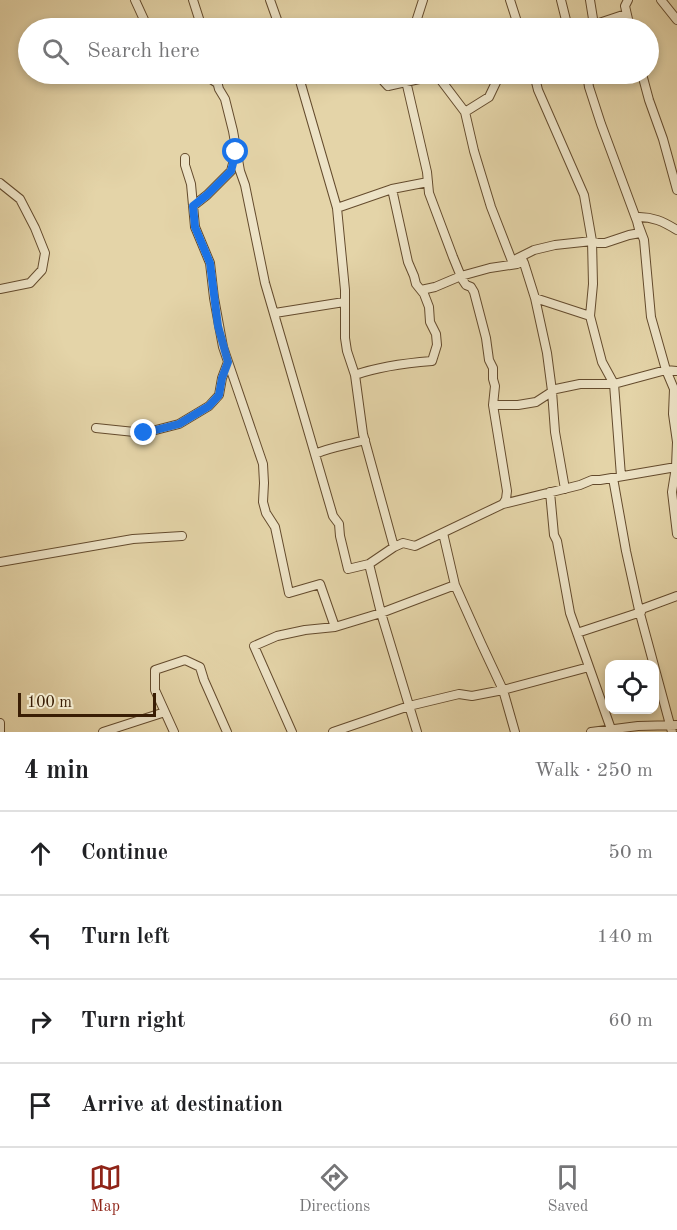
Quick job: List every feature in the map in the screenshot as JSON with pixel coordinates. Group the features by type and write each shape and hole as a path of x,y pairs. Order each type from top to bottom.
{"street":[{"path":"135,0 143,18"},
{"path":"194,0 199,18"},
{"path":"270,0 276,18"},
{"path":"417,18 423,0"},
{"path":"510,0 516,18"},
{"path":"561,0 566,18"},
{"path":"590,0 593,18"},
{"path":"627,18 625,6 628,0"},
{"path":"661,0 677,20"},
{"path":"614,18 626,14"},
{"path":"218,84 225,99 233,131 265,283 333,516 339,524 348,568 369,564 394,547 406,543 415,546 503,504 592,480 676,467"},
{"path":"302,84 337,208 345,290 347,351 356,375 365,440 394,547"},
{"path":"388,86 395,84"},
{"path":"407,84 429,193 461,276 474,292 486,338 489,360 493,368 495,386 493,405 507,491 503,504"},
{"path":"444,84 465,112 491,207 512,261"},
{"path":"465,112 489,97 495,84"},
{"path":"536,84 584,195 592,241 593,284 590,316 602,362 614,384 617,477 626,550 640,611 673,727 591,732"},
{"path":"589,84 644,240 651,317 666,370 674,389 673,414 677,442 672,492 677,534"},
{"path":"645,84 677,190"},
{"path":"193,206 231,171 236,152"},
{"path":"185,158 191,184 195,227 210,263 218,326 263,464 263,502 266,513 275,527 289,593 320,584 335,627"},
{"path":"337,208 392,189 428,182"},
{"path":"0,183 20,200 45,253 42,270 30,283 0,289"},
{"path":"356,375 411,362 432,361 437,345 436,334 430,322 429,307 424,294 416,284 408,262 392,189"},
{"path":"640,233 636,217 644,216 656,219 677,230"},
{"path":"512,261 534,250 555,245 592,241 605,243 640,233"},
{"path":"512,261 522,259 535,298 547,354 555,432 565,489"},
{"path":"421,290 490,268 524,263"},
{"path":"535,298 590,316"},
{"path":"275,313 344,302"},
{"path":"96,428 144,433 179,424 209,406 219,395 228,362"},
{"path":"493,405 536,402 556,389 580,384 614,384 666,370 677,371"},
{"path":"315,454 329,448 365,440"},
{"path":"550,492 554,535 568,604 611,729"},
{"path":"443,532 455,585 503,690 515,732"},
{"path":"0,562 133,539 182,536"},
{"path":"369,564 381,613 417,732"},
{"path":"291,732 254,646 277,636 335,627 381,613 455,585"},
{"path":"577,633 677,596"},
{"path":"174,732 154,690 155,670 185,660 200,667 227,732"},
{"path":"333,732 409,706 459,694 472,696 503,690 589,667"},
{"path":"103,732 165,712"},
{"path":"0,723 0,732"}],"route":[{"path":"144,433 179,424 209,406 219,395 228,362 218,326 210,263 195,227 193,206 231,171 236,152"}]}
